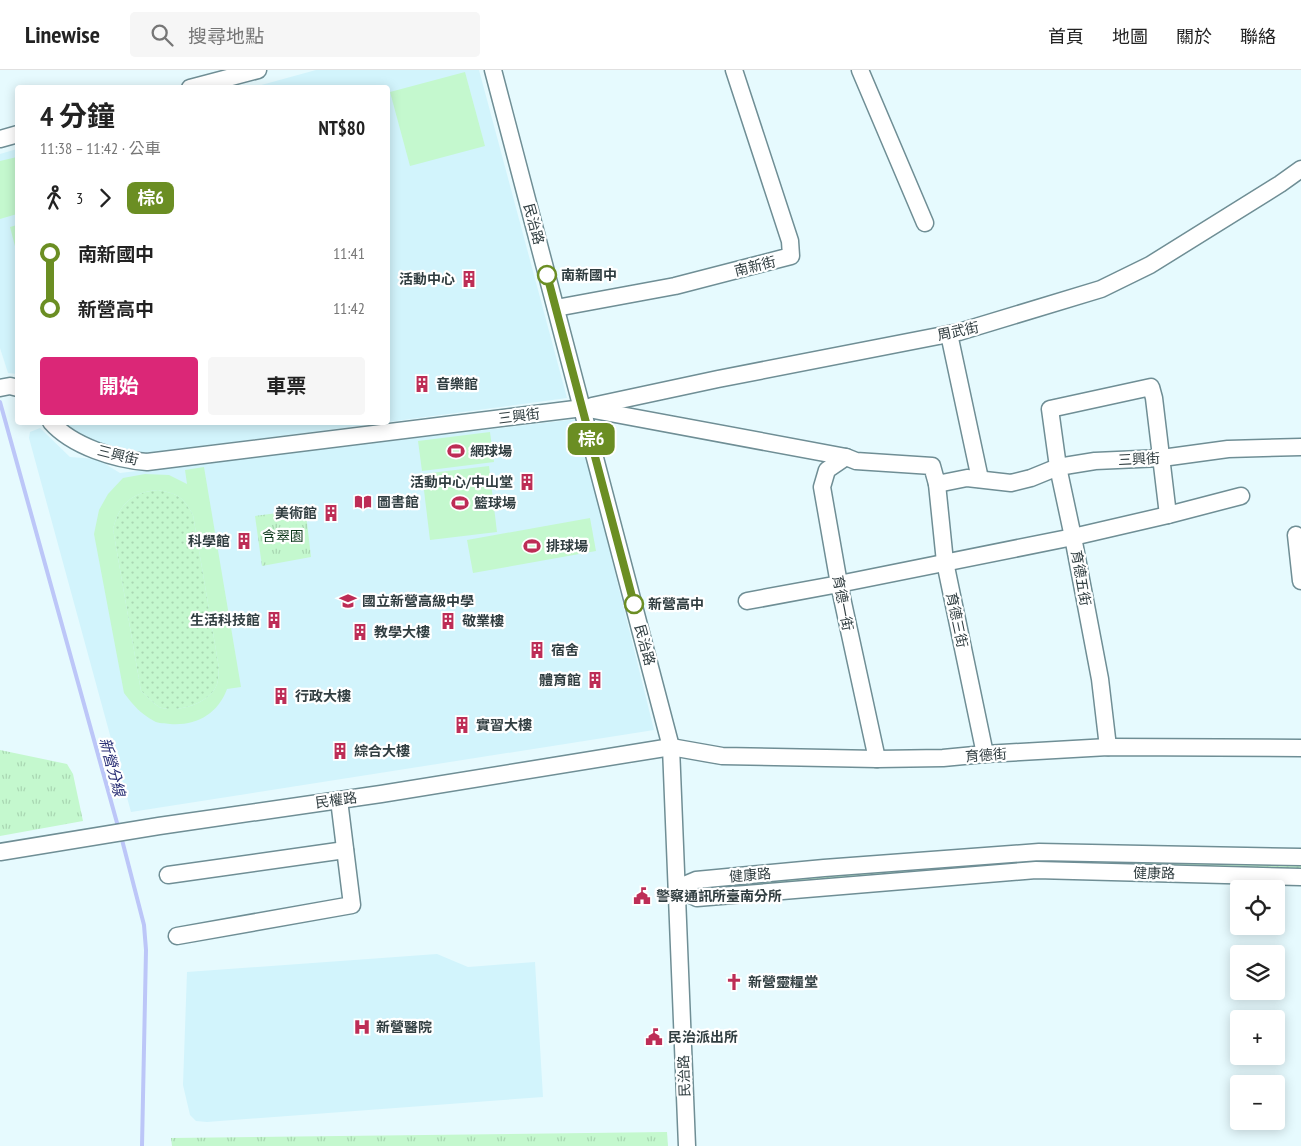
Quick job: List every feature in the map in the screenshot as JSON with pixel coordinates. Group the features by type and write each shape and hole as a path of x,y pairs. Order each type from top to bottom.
{"street":[{"path":"201,85 258,70"},
{"name":"民治路","path":"493,70 671,747 687,1146"},
{"name":"南新街","path":"556,308 675,286 791,256 790,241 734,70"},
{"path":"860,70 925,223"},
{"path":"0,139 15,135"},
{"name":"周武街","path":"583,408 718,379 978,328 1101,289 1150,265 1301,169"},
{"path":"949,334 980,479"},
{"name":"育德五街","path":"1108,747 1100,679 1058,467 1050,409 1151,387 1162,458"},
{"name":"三興街","path":"54,425 69,438 82,444 122,458 147,462 583,408 846,457 856,461 932,466 937,484 967,478 1011,483 1031,478 1058,467 1095,461 1162,458 1228,449 1301,447"},
{"name":"育德一街","path":"846,457 826,470 822,488 839,584 877,759"},
{"path":"1162,458 1168,515"},
{"name":"育德三街","path":"937,484 945,562 985,754"},
{"path":"747,601 1073,537 1241,496"},
{"path":"1296,535 1301,581"},
{"name":"育德街","path":"671,747 722,756 877,759 943,758 1108,747 1301,748"},
{"name":"民權路","path":"0,852 671,747"},
{"path":"177,936 352,905 339,800"},
{"path":"168,876 345,850"},
{"name":"健康路","path":"677,888 696,880 834,867 1039,852 1301,857"},
{"path":"1097,853 1097,872"},
{"name":"健康路","path":"677,888 697,898 1036,870 1301,877"}],"shaded area":[{"name":"南新國中","path":"316,70 479,70 567,398 390,422 390,85 261,85"},
{"path":"15,150 15,374 8,373 0,348 0,154"},
{"name":"國立新營高級中學","path":"577,419 654,730 131,812 29,438 30,432 40,428 70,457 97,459 120,473"},
{"path":"53,425 366,425 130,455 96,445"},
{"name":"新營醫院","path":"437,954 468,967 535,962 543,1097 207,1122 196,1121 190,1115 183,1085 187,972"}],"green space":[{"path":"465,72 485,146 410,166 390,92"},
{"path":"15,157 15,215 0,219 0,161"},
{"path":"15,226 15,246 10,227"},
{"name":"網球場","path":"490,432 494,462 422,471 418,441"},
{"name":"籃球場","path":"489,466 497,532 430,540 422,474"},
{"path":"204,467 241,687 227,689 218,705 205,717 189,723 170,724 158,723 149,718 124,693 94,534 99,510 108,494 123,478 145,474 169,475 187,484 185,470","holes":["158,490 180,497 193,515 219,668 217,684 214,691 208,697 184,708 175,709 159,707 141,691 113,529 119,513 128,501 141,493"]},
{"path":"158,490 180,497 193,515 219,668 217,684 214,691 208,697 184,708 175,709 159,707 141,691 113,529 119,513 128,501 141,493"},
{"name":"含翠園","path":"299,510 306,514 311,557 262,566 255,516"},
{"name":"排球場","path":"590,518 596,551 473,573 467,540"},
{"path":"0,750 67,764 73,774 83,821 0,836"},
{"path":"1038,856 1082,860 1082,865 703,891 702,886"},
{"path":"1110,860 1301,865 1301,871 1110,865"},
{"path":"667,1132 668,1146 172,1146 171,1138"}],"waterway":[{"name":"新營分線","path":"0,402 119,830"},
{"name":"新營分線","path":"121,836 144,925 146,950 142,1146"}],"bus line":[{"name":"棕6","path":"547,275 634,604"}],"place":[{"name":"南新國中","path":"547,275"},
{"name":"活動中心","path":"469,279"},
{"name":"音樂館","path":"422,384"},
{"name":"網球場","path":"456,451"},
{"name":"活動中心/中山堂","path":"527,482"},
{"name":"圖書館","path":"363,502"},
{"name":"籃球場","path":"460,503"},
{"name":"美術館","path":"331,513"},
{"name":"科學館","path":"244,541"},
{"name":"排球場","path":"532,546"},
{"name":"國立新營高級中學","path":"348,601"},
{"name":"新營高中","path":"634,604"},
{"name":"生活科技館","path":"274,620"},
{"name":"敬業樓","path":"448,621"},
{"name":"教學大樓","path":"360,632"},
{"name":"宿舍","path":"537,650"},
{"name":"體育館","path":"595,680"},
{"name":"行政大樓","path":"281,696"},
{"name":"實習大樓","path":"462,725"},
{"name":"綜合大樓","path":"340,751"},
{"name":"警察通訊所臺南分所","path":"642,896"},
{"name":"新營靈糧堂","path":"734,982"},
{"name":"新營醫院","path":"362,1027"},
{"name":"民治派出所","path":"654,1037"}]}
